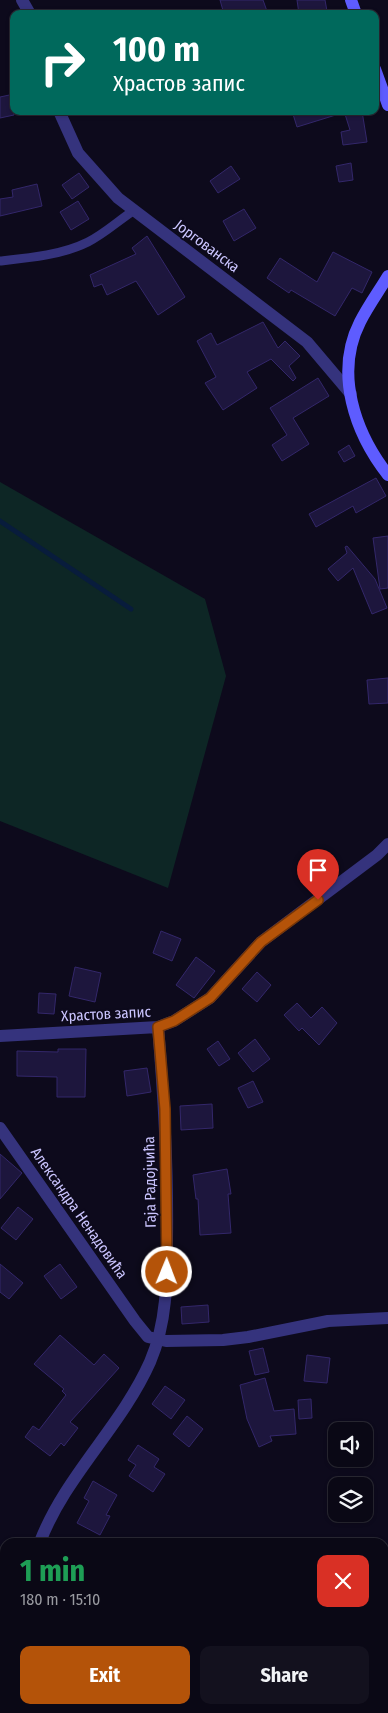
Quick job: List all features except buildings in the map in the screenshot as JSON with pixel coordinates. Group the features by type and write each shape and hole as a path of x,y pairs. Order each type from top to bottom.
{"street":[{"path":"379,80 388,105"},
{"name":"Јоргованска","path":"61,115 78,153 103,182 133,211 307,342 351,394"},
{"path":"388,276 360,322 354,336 348,370 351,394 362,434 373,455 388,475"},
{"name":"Храстов запис","path":"0,1036 158,1027 174,1021 210,998 261,942 377,855 388,844"},
{"name":"Гаја Радојчића","path":"42,1538 58,1506 133,1396 158,1340 164,1314 168,1215 165,1109 158,1027"},
{"name":"Александра Ненадовића","path":"0,1128 142,1331 148,1337 158,1340"},
{"path":"158,1340 223,1340 248,1337 328,1320 388,1318"}],"lane":[{"path":"0,261 62,252 74,248 88,242 133,211"}],"green space":[{"path":"0,482 205,599 226,676 168,888 0,821"}],"waterway":[{"path":"0,521 131,609"}],"route":[{"path":"167,1272 168,1215 165,1109 158,1027 196,1009 210,998 221,989 261,942 318,900"}]}
